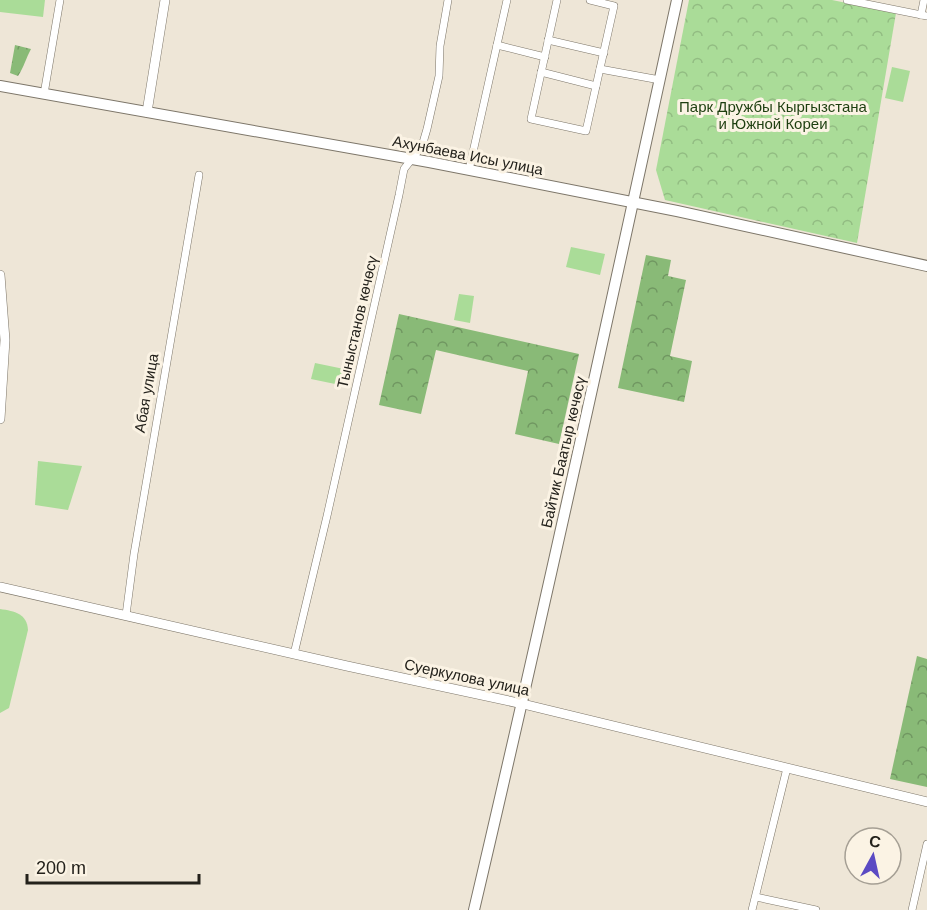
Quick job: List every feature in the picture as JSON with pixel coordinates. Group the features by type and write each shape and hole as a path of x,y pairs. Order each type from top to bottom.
{"main road":[{"name":"Байтик Баатыр көчөсү","path":"474,910 523,704 677,0"},
{"name":"Ахунбаева Исы улица","path":"0,86 469,170 697,215 927,266"}],"street":[{"path":"44,94 60,0"},
{"path":"147,112 165,0"},
{"name":"Тыныстанов көчөсү","path":"294,654 404,169 422,146 434,101 440,68 441,36 448,0"},
{"path":"469,170 507,0"},
{"path":"557,0 531,119 586,132 614,6 590,0"},
{"path":"847,0 924,16 924,0"},
{"path":"548,40 603,53"},
{"path":"497,45 544,57"},
{"path":"600,69 660,80"},
{"path":"541,72 596,86"},
{"name":"Абая улица","path":"126,615 134,554 199,175"},
{"path":"0,274 5,347 0,419"},
{"name":"Суеркулова улица","path":"0,587 523,704 927,802"},
{"path":"752,910 787,768"},
{"path":"912,910 927,844"},
{"path":"756,897 816,910"}],"green space":[{"path":"0,0 45,0 43,17 0,12"},
{"name":"Парк Дружбы Кыргызстана и Южной Кореи","path":"689,0 832,0 896,13 857,243 665,200 656,170"},
{"path":"15,45 31,49 18,76 10,73"},
{"path":"892,67 910,71 903,102 885,98"},
{"path":"571,247 605,254 600,275 566,267"},
{"path":"646,255 671,260 668,276 686,280 670,356 692,361 684,402 618,388"},
{"path":"459,294 474,296 470,323 454,320"},
{"path":"399,314 579,354 559,444 515,434 528,371 436,350 421,414 379,405"},
{"path":"315,363 344,369 340,385 311,379"},
{"path":"38,461 82,466 68,510 35,505"},
{"path":"0,609 23,617 28,630 9,708 0,713"},
{"path":"917,656 927,659 927,787 890,779"}]}
